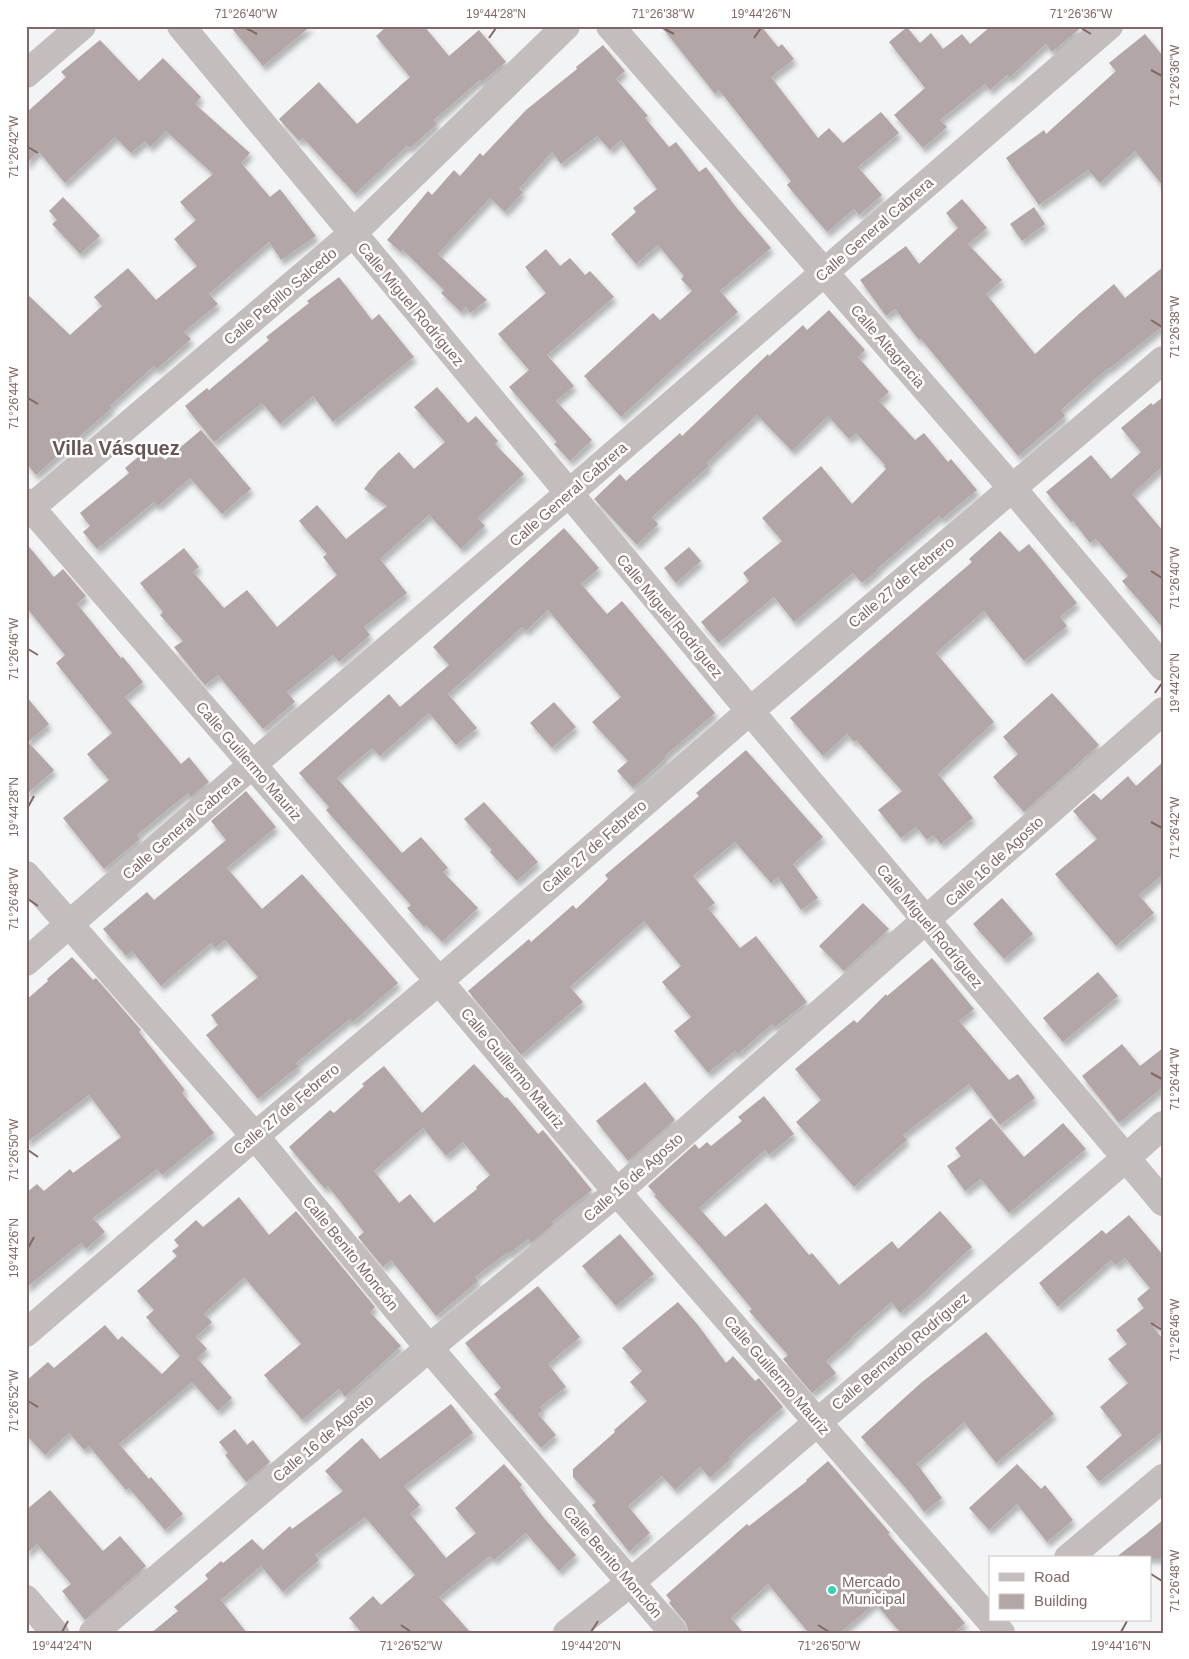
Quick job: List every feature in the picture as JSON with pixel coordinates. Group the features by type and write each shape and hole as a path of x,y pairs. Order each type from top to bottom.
{"street":[{"path":"26,74 82,26"},
{"name":"Calle Miguel Rodríguez","path":"181,26 568,494 1163,1202"},
{"name":"Calle Pepillo Salcedo","path":"28,507 352,234 566,26"},
{"name":"Calle Altagracia","path":"610,26 1012,488 1163,667"},
{"name":"Calle General Cabrera","path":"26,962 1109,26"},
{"name":"Calle 27 de Febrero","path":"26,1333 439,981 750,711 1163,360"},
{"name":"Calle Guillermo Mauriz","path":"28,507 439,981 617,1192 818,1422 991,1627"},
{"name":"Calle 16 de Agosto","path":"93,1633 429,1348 617,1192 1163,711"},
{"name":"Calle Benito Monción","path":"26,875 255,1136 429,1348 674,1633"},
{"name":"Calle Bernardo Rodríguez","path":"567,1633 630,1583 1163,1125"},
{"path":"1070,1556 1163,1478"},
{"path":"26,1599 55,1633"}],"building":[{"path":"230,26 311,26 263,66"},
{"path":"387,26 424,26 449,56 479,30 506,62 482,82 480,80 434,120 437,124 410,148 407,146 355,194 303,138 299,141 279,119 319,82 357,124 410,77 376,36"},
{"path":"661,26 761,26 778,47 782,44 794,59 771,77 818,138 829,128 843,143 881,112 899,133 858,167 882,195 859,215 854,209 827,232 787,185 791,181 719,90 715,94"},
{"path":"991,26 1083,26 1052,52 1046,44 1009,78 1007,75 990,90 985,84 940,120 947,127 923,148 894,115 925,88 889,42 907,27 920,43 931,33 943,49 962,34 970,44"},
{"path":"1145,34 1163,56 1163,186 1135,151 1100,183 1088,170 1039,205 1006,158 1044,130 1046,134 1116,71 1109,63"},
{"path":"100,40 139,81 163,58 201,97 195,104 250,153 241,163 270,197 280,189 316,236 281,260 269,242 209,294 218,304 184,332 191,339 157,369 154,366 110,406 112,408 36,475 26,463 26,293 70,335 102,306 94,297 128,268 156,300 197,266 174,239 196,220 180,202 213,174 166,131 150,147 145,141 131,153 115,137 65,183 38,151 26,165 26,113 66,77 61,72"},
{"path":"603,45 625,71 616,79 648,116 645,118 669,147 676,142 699,172 706,167 735,206 771,248 720,291 738,312 621,417 584,376 653,313 660,320 692,291 681,279 684,276 658,245 636,264 611,234 636,212 633,208 657,189 621,140 610,150 597,136 561,164 552,152 519,189 523,192 505,212 490,198 438,254 487,300 470,313 466,307 461,312 441,293 444,290 403,250 401,252 387,240 428,191 432,195 454,170 460,176 480,153 483,156 526,110 577,69 576,67"},
{"path":"63,197 100,236 80,254 52,224 57,220 49,211"},
{"path":"962,199 987,228 968,244 1002,280 986,294 1035,354 1114,284 1125,298 1163,267 1163,326 1108,368 1061,410 1065,416 1018,456 895,309 886,316 860,280 906,246 919,264 958,228 946,213"},
{"path":"1034,207 1045,224 1022,241 1010,224"},
{"path":"546,249 560,266 570,258 585,275 590,271 614,297 547,355 574,386 556,401 592,440 570,461 554,444 557,442 509,387 529,370 498,334 546,293 525,267"},
{"path":"339,277 372,320 379,314 414,357 333,422 313,396 280,424 262,403 214,442 185,406 207,388 209,390 269,340 266,337 309,303 307,301"},
{"path":"829,310 865,350 858,357 889,392 879,401 915,440 924,433 948,462 951,459 977,490 942,519 939,516 862,583 853,573 794,622 774,597 719,643 701,622 749,581 743,573 782,541 762,518 821,466 852,504 886,469 885,465 856,433 849,439 828,416 792,451 757,415 707,463 709,466 652,517 658,524 637,545 594,499 620,474 626,481 680,433 682,436 768,354 769,356 803,325 807,330"},
{"path":"437,387 468,423 476,416 498,441 495,444 524,474 478,518 485,526 461,549 429,515 380,559 407,593 364,627 370,635 339,662 333,655 287,692 295,702 263,729 218,675 205,685 198,677 174,647 183,641 160,615 163,612 140,583 184,548 199,567 193,572 224,608 247,590 277,627 337,575 323,557 327,554 299,521 317,505 346,539 387,506 364,489 378,471 399,452 414,469 445,442 414,407"},
{"path":"1163,397 1163,466 1132,494 1163,531 1163,628 1122,581 1128,576 1096,539 1090,543 1046,492 1091,455 1111,479 1141,452 1121,428 1151,403 1153,405"},
{"path":"201,430 251,489 222,514 190,478 158,506 154,502 97,549 83,532 90,526 80,513 129,473 125,468 152,445 165,460"},
{"path":"564,528 599,568 581,584 607,614 622,601 715,713 665,756 666,758 633,788 617,771 628,761 592,722 621,697 548,610 526,631 522,627 448,694 477,728 456,745 429,713 380,756 372,748 337,778 402,853 421,837 448,868 443,872 478,908 442,942 426,925 424,927 407,908 411,905 326,810 329,807 299,773 389,694 400,707 449,665 433,647"},
{"path":"1000,531 1019,552 1029,544 1077,603 1060,617 1067,626 1024,661 984,611 936,653 994,722 938,774 973,818 941,844 933,835 927,840 916,827 901,838 878,810 902,791 856,740 854,742 847,734 823,756 790,718 972,562 969,559"},
{"path":"26,543 54,577 63,569 86,596 77,604 143,682 125,697 181,764 189,757 209,782 191,797 188,793 137,835 140,839 104,869 63,818 109,780 87,754 112,733 56,663 65,655 26,607"},
{"path":"689,547 701,561 676,583 664,568"},
{"path":"1052,693 1099,745 1024,812 993,777 1018,754 1003,737"},
{"path":"26,696 49,724 28,742 54,770 26,795"},
{"path":"554,702 576,727 552,748 530,723"},
{"path":"746,750 823,837 793,864 818,898 801,910 778,877 771,883 735,842 693,876 715,903 708,908 740,948 756,936 807,1002 775,1027 772,1024 738,1054 735,1051 708,1073 674,1031 691,1017 662,982 681,966 644,921 570,987 583,1002 521,1055 468,991 529,939 531,942 573,905 576,909 608,879 605,875 699,796 696,793"},
{"path":"1163,762 1163,874 1139,895 1154,913 1116,946 1055,874 1097,839 1073,811 1094,793 1101,800 1128,776 1136,786"},
{"path":"246,791 276,827 227,868 262,909 302,874 398,983 353,1022 350,1019 296,1063 299,1066 258,1099 206,1035 218,1025 211,1015 258,977 225,940 215,948 211,943 161,986 132,951 126,956 103,929 147,892 154,900 226,840 211,821"},
{"path":"484,802 538,862 517,881 490,852 492,850 464,819"},
{"path":"1002,898 1033,934 1004,959 973,924"},
{"path":"863,903 889,929 844,971 819,946"},
{"path":"72,957 93,980 96,978 141,1030 139,1032 185,1090 182,1093 214,1133 162,1175 157,1169 93,1218 105,1232 86,1249 81,1243 26,1288 26,1193 37,1184 44,1191 70,1169 73,1173 121,1137 89,1095 26,1143 26,1000"},
{"path":"932,958 974,1009 959,1021 1009,1080 1018,1074 1035,1098 1000,1125 969,1084 903,1135 907,1140 854,1187 796,1122 821,1100 795,1069 854,1020 857,1023 886,994 887,996"},
{"path":"1098,972 1118,996 1063,1042 1043,1018"},
{"path":"1122,1044 1140,1066 1163,1048 1163,1087 1119,1123 1082,1076"},
{"path":"474,1064 505,1098 507,1097 538,1134 543,1130 592,1190 552,1222 554,1224 531,1243 528,1239 475,1277 478,1281 436,1316 391,1260 383,1267 358,1237 364,1232 328,1186 325,1189 289,1147 330,1110 334,1113 364,1086 362,1084 384,1066 422,1113","holes":["423,1128 446,1156 463,1142 490,1175 476,1187 477,1189 434,1223 410,1194 399,1203 374,1171"]},
{"path":"645,1082 675,1120 628,1161 596,1121"},
{"path":"764,1096 794,1134 769,1155 765,1150 699,1208 725,1237 766,1203 809,1255 812,1253 839,1285 892,1241 898,1249 940,1211 972,1247 930,1288 900,1313 891,1302 851,1338 826,1361 836,1373 812,1393 783,1359 788,1355 749,1311 752,1309 699,1245 654,1196 656,1195 648,1186 695,1144 699,1149 707,1142 711,1146 742,1121 738,1117"},
{"path":"991,1118 1024,1157 1063,1123 1086,1149 1009,1213 981,1179 965,1191 947,1166 961,1156 955,1148"},
{"path":"239,1197 269,1235 296,1211 375,1307 370,1312 401,1346 345,1397 339,1389 302,1420 264,1375 301,1344 244,1277 204,1314 212,1322 196,1337 207,1349 197,1358 232,1398 218,1411 192,1382 119,1444 183,1514 165,1530 129,1488 126,1490 89,1446 84,1450 69,1433 45,1455 26,1435 26,1381 48,1362 54,1368 105,1325 118,1340 122,1336 162,1374 180,1356 146,1317 154,1310 137,1291 177,1256 172,1251 179,1246 174,1240 196,1220 203,1227"},
{"path":"1129,1215 1163,1255 1163,1331 1157,1324 1153,1327 1163,1339 1163,1431 1099,1482 1086,1467 1122,1435 1100,1407 1128,1383 1108,1359 1127,1344 1116,1330 1144,1308 1137,1299 1150,1288 1125,1258 1116,1265 1111,1260 1058,1307 1039,1283 1102,1230 1106,1234"},
{"path":"620,1234 654,1274 616,1306 582,1266"},
{"path":"538,1286 580,1337 548,1364 566,1387 540,1407 543,1410 538,1414 556,1435 541,1448 494,1394 501,1388 465,1343"},
{"path":"678,1302 726,1363 733,1356 755,1381 759,1378 783,1407 746,1440 729,1457 731,1459 710,1478 700,1467 675,1490 662,1476 628,1506 650,1533 629,1552 592,1505 596,1502 573,1477 573,1469 647,1401 630,1382 642,1371 622,1348"},
{"path":"986,1332 1054,1414 996,1463 964,1422 917,1464 942,1498 924,1512 910,1493 861,1437 922,1382"},
{"path":"451,1404 473,1433 404,1486 420,1505 410,1514 446,1558 476,1533 455,1508 504,1464 522,1485 520,1487 544,1518 576,1555 559,1571 526,1533 494,1560 490,1556 439,1597 471,1633 362,1633 349,1618 373,1596 381,1605 415,1575 365,1517 315,1555 319,1560 283,1592 261,1566 221,1600 247,1633 151,1633 178,1611 174,1607 208,1579 205,1575 221,1561 223,1563 252,1539 263,1550 290,1526 292,1529 343,1491 325,1471 362,1438 380,1459"},
{"path":"235,1429 247,1445 253,1440 270,1462 246,1482 225,1455 228,1453 219,1442"},
{"path":"828,1461 965,1623 954,1633 901,1633 875,1603 840,1633 809,1633 768,1584 731,1618 743,1633 689,1633 686,1623 669,1603 671,1601 666,1595 747,1524 749,1526 807,1481"},
{"path":"1017,1464 1041,1489 1045,1485 1073,1520 1047,1542 1017,1504 989,1530 969,1508"},
{"path":"50,1490 103,1551 120,1536 146,1566 85,1620 62,1591 71,1584 37,1544 26,1554 26,1510"},
{"path":"1163,1520 1163,1558 1152,1558 1152,1556 1118,1556"}],"place":[{"name":"Mercado Municipal","path":"832,1590"}],"district":[{"name":"Villa Vásquez","path":"116,448"}]}
